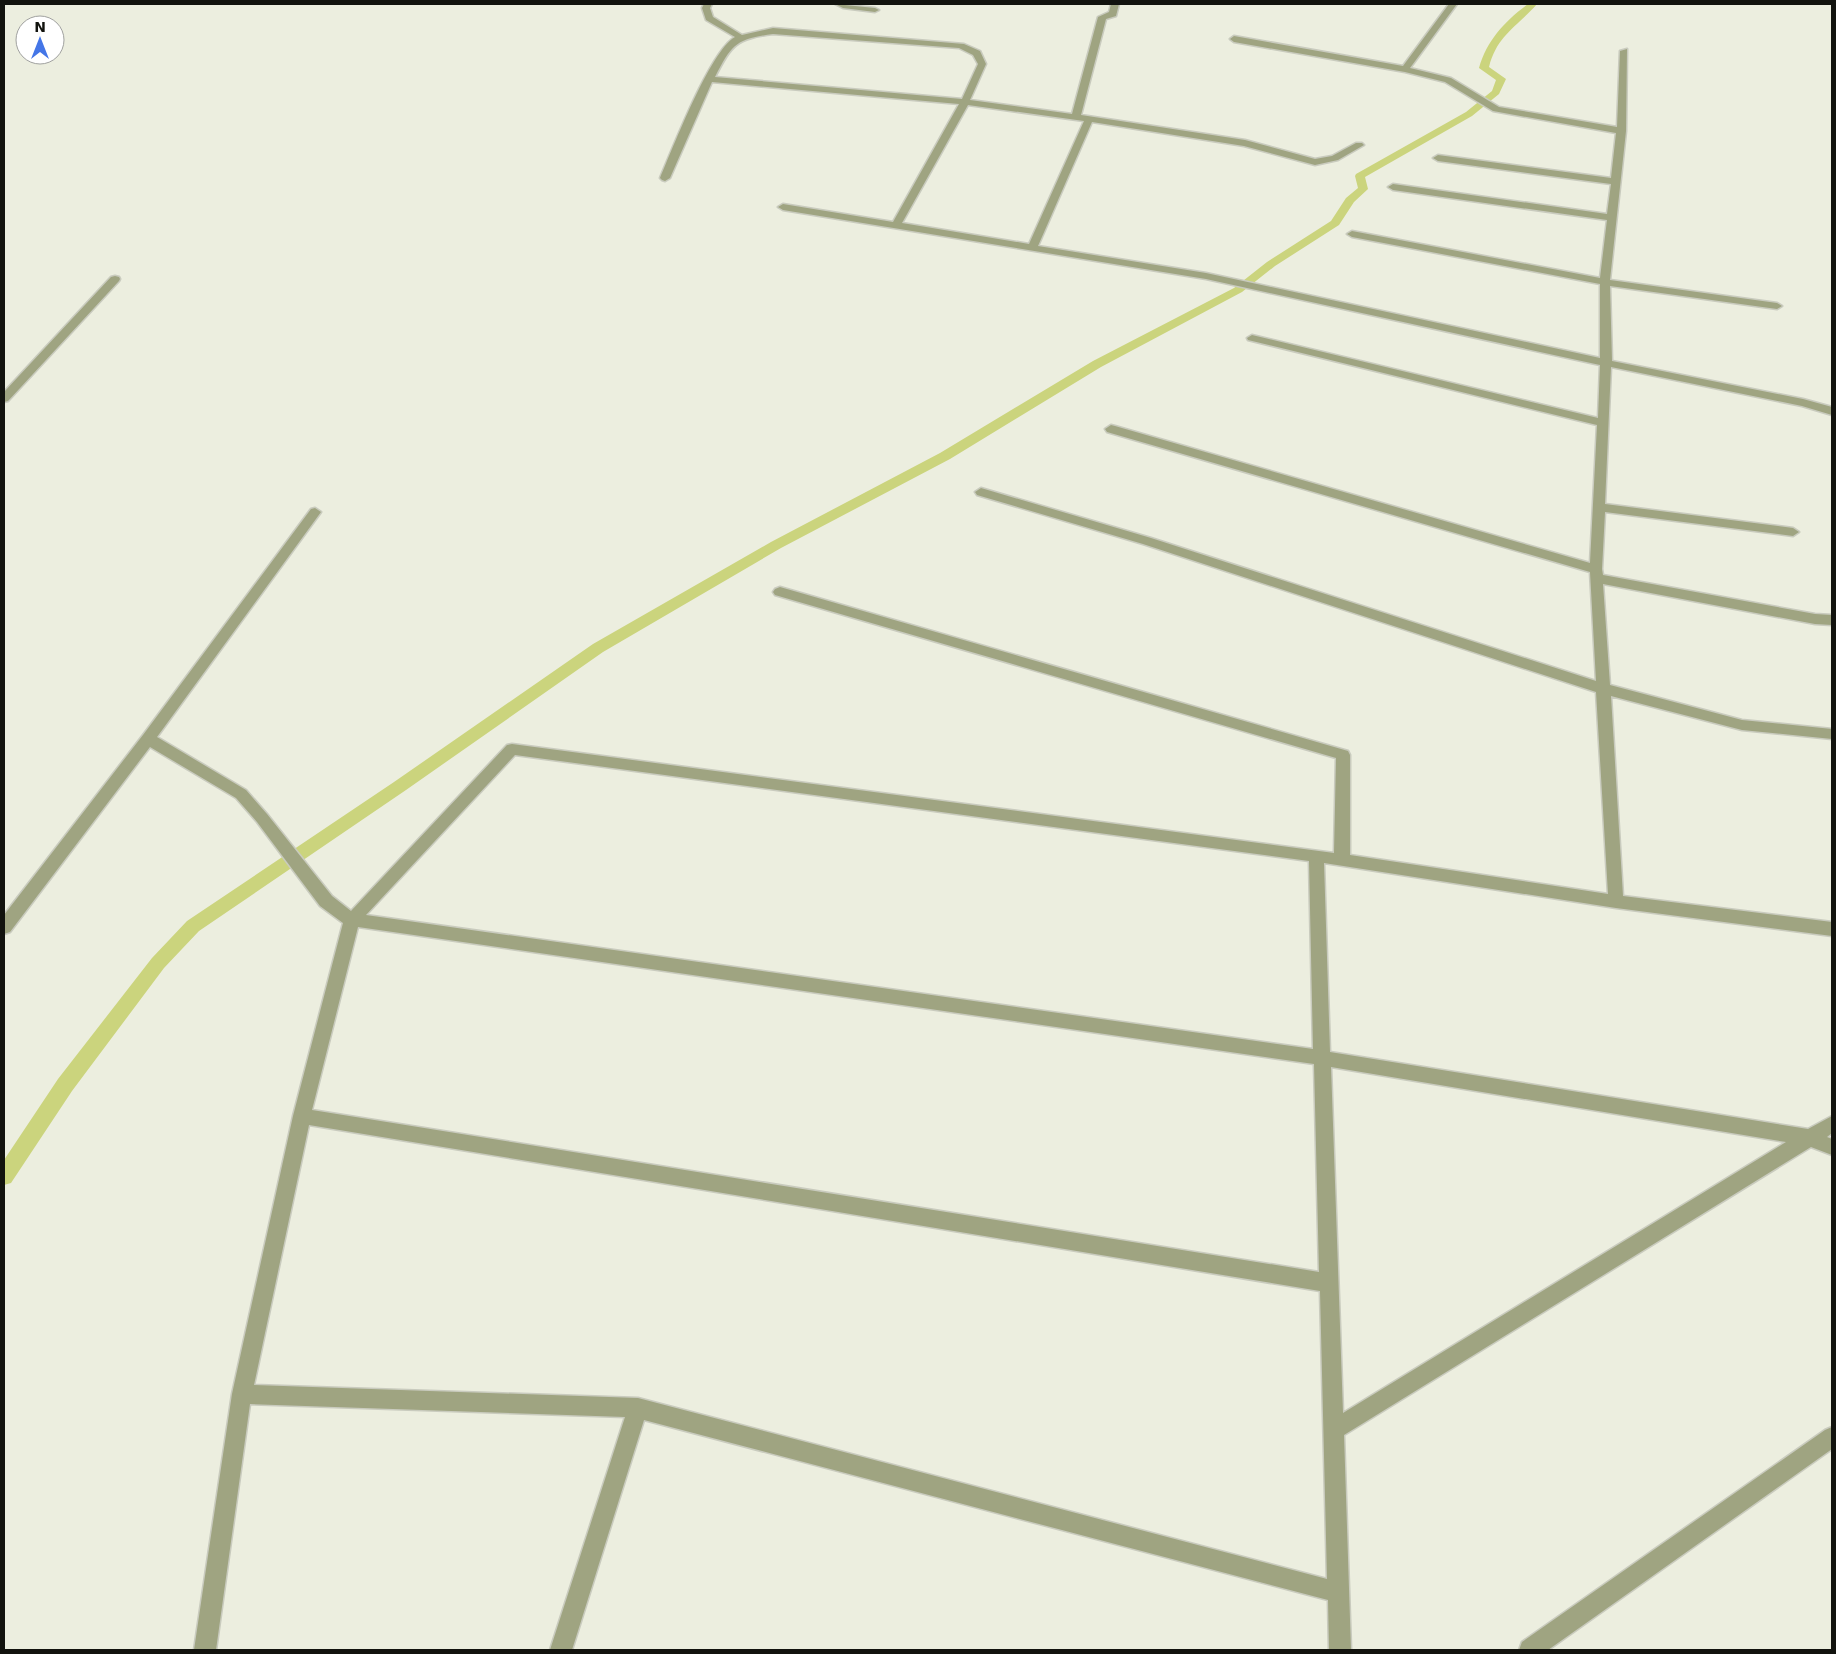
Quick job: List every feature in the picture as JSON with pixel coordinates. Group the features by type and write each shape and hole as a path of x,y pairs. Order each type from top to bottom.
{"street":[{"path":"708,4 706,8 709,18 742,38"},
{"path":"839,4 875,10"},
{"path":"1076,117 1102,17 1113,14 1115,4"},
{"path":"1405,69 1453,4"},
{"path":"665,178 718,61 732,42 773,30 961,46 977,53 982,64 965,102 896,225"},
{"path":"1234,40 1405,69 1448,80 1496,109 1621,131"},
{"path":"1616,902 1596,573 1606,363 1605,282 1621,131 1624,51"},
{"path":"710,79 965,102 1076,117 1245,143 1314,162 1335,158 1359,145"},
{"path":"1032,248 1089,119"},
{"path":"1438,158 1616,182"},
{"path":"1393,187 1612,218"},
{"path":"783,206 1206,276 1606,363 1803,403 1832,411"},
{"path":"1352,234 1605,282 1777,306"},
{"path":"4,399 115,280"},
{"path":"1252,338 1603,424"},
{"path":"1111,429 1596,573 1814,619 1832,620"},
{"path":"981,492 1147,542 1604,689 1742,725 1832,734"},
{"path":"1599,507 1793,532"},
{"path":"4,927 148,739 315,512"},
{"path":"780,592 1343,755 1342,861"},
{"path":"148,739 242,794 326,901 352,920 1322,1058 1810,1138 1832,1147"},
{"path":"205,1650 242,1394 302,1116 352,920 512,749 1316,856 1616,902 1832,929"},
{"path":"1316,856 1340,1650"},
{"path":"302,1116 1329,1283"},
{"path":"1333,1430 1832,1124"},
{"path":"242,1394 638,1408 1338,1592"},
{"path":"561,1650 638,1408"},
{"path":"1530,1650 1832,1437"}],"waterway":[{"path":"4,1176 65,1085 158,963 193,926 400,786 598,648 776,545 945,456 1097,364 1238,290 1271,264 1335,223 1350,200 1363,189 1360,176 1469,114 1496,92 1501,79 1484,68 1491,48 1502,32 1533,4"}]}
